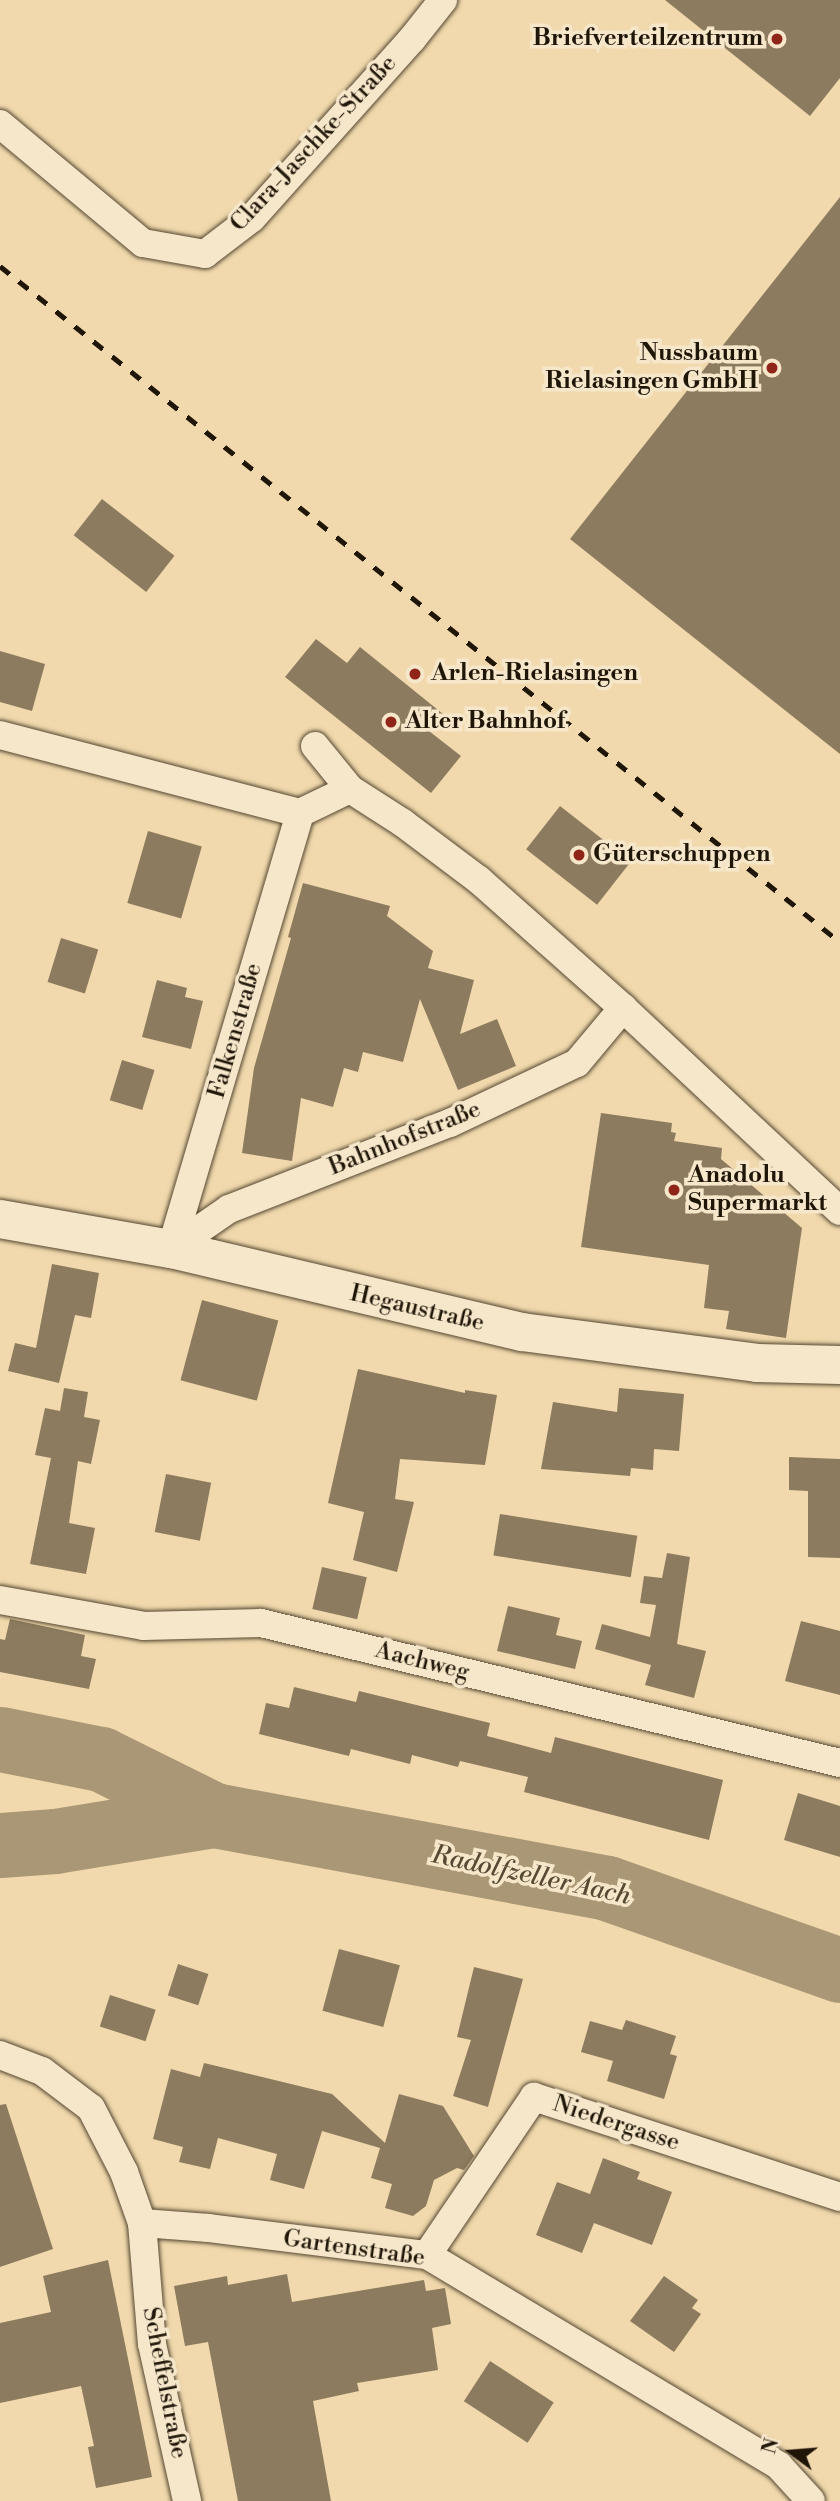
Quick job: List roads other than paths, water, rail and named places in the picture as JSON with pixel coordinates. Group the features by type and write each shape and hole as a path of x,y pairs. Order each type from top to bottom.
{"main road":[{"name":"Hegaustraße","path":"0,1219 171,1249 522,1332 757,1363 840,1365"}],"street":[{"name":"Clara-Jaschke-Straße","path":"0,124 144,243 205,254 252,218 412,40 443,0"},
{"path":"0,735 300,814 350,789"},
{"path":"314,746 350,789 403,822 479,880 624,1008 840,1211"},
{"name":"Falkenstraße","path":"171,1249 300,814"},
{"name":"Bahnhofstraße","path":"171,1249 229,1209 450,1123 577,1063 624,1008"},
{"name":"Aachweg","path":"0,1600 144,1626 261,1623 840,1763"},
{"path":"0,2055 42,2071 91,2108 124,2172 142,2223"},
{"name":"Niedergasse","path":"427,2255 534,2097 840,2197"},
{"name":"Gartenstraße","path":"142,2223 209,2228 427,2255 779,2466 811,2501"},
{"name":"Scheffelstraße","path":"142,2223 152,2344 187,2501"}],"waterway":[{"name":"Radolfzeller Aach","path":"0,1739 101,1759 214,1815"},
{"name":"Radolfzeller Aach","path":"0,1845 55,1841 214,1815 607,1888 840,1970"}],"railway":[{"path":"0,266 840,942"}],"place":[{"name":"Briefverteilzentrum","path":"777,39"},
{"name":"Nussbaum Rielasingen GmbH","path":"772,368"},
{"name":"Arlen-Rielasingen","path":"415,674"},
{"name":"Alter Bahnhof","path":"391,722"},
{"name":"Güterschuppen","path":"579,855"},
{"name":"Anadolu Supermarkt","path":"674,1190"}]}
